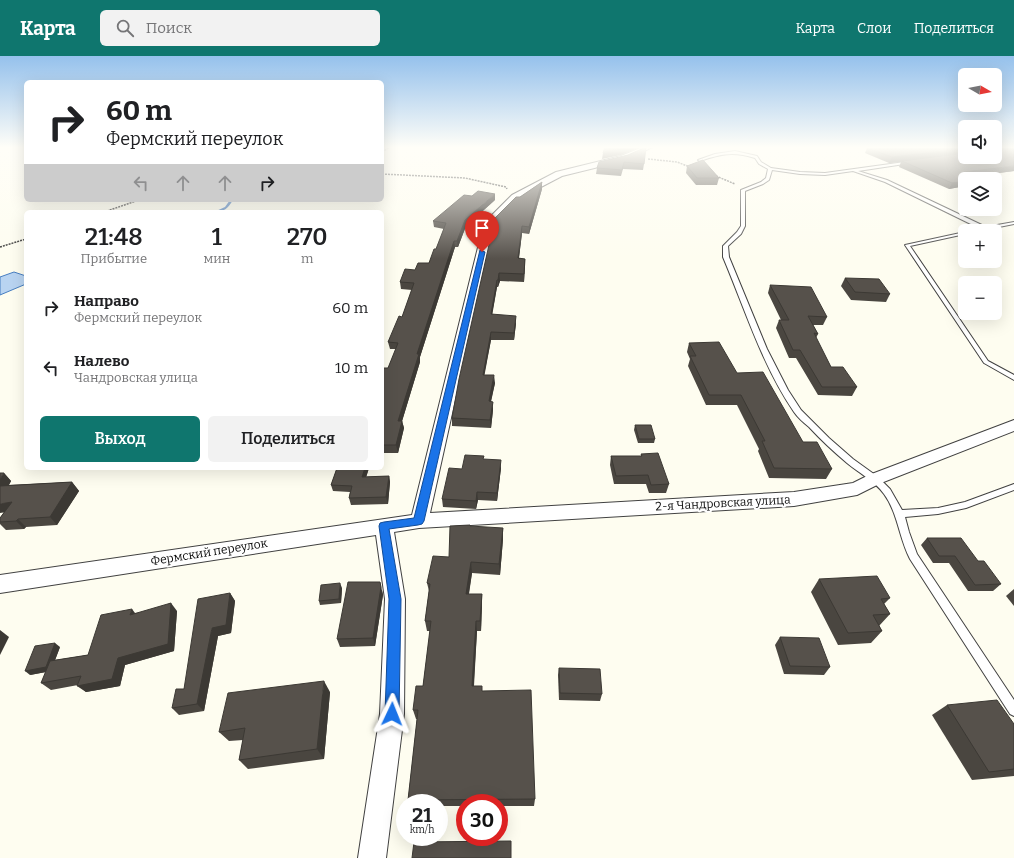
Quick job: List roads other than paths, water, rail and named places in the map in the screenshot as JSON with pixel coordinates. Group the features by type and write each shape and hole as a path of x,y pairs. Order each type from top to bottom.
{"street":[{"path":"418,521 489,223 515,197 539,184"},
{"name":"2-я Чандровская улица","path":"418,521 794,499 857,489 875,479 1014,425"},
{"name":"Фермский переулок","path":"0,584 418,521"},
{"path":"372,858 392,714 395,599 384,526"}],"lane":[{"path":"757,184 743,190 743,226 739,233 725,246 726,257 764,349 784,390 798,412 850,461 875,479 887,491 900,514 904,532 914,556 1014,710"},
{"path":"893,184 976,224"},
{"path":"1002,226 1014,224"},
{"path":"958,234 906,245 986,362 1014,378"},
{"path":"900,514 938,511 966,505 1014,486"}],"water":[{"path":"14,272 24,275 24,285 0,295 0,277"}],"waterway":[{"path":"221,210 226,208 230,202"}]}
